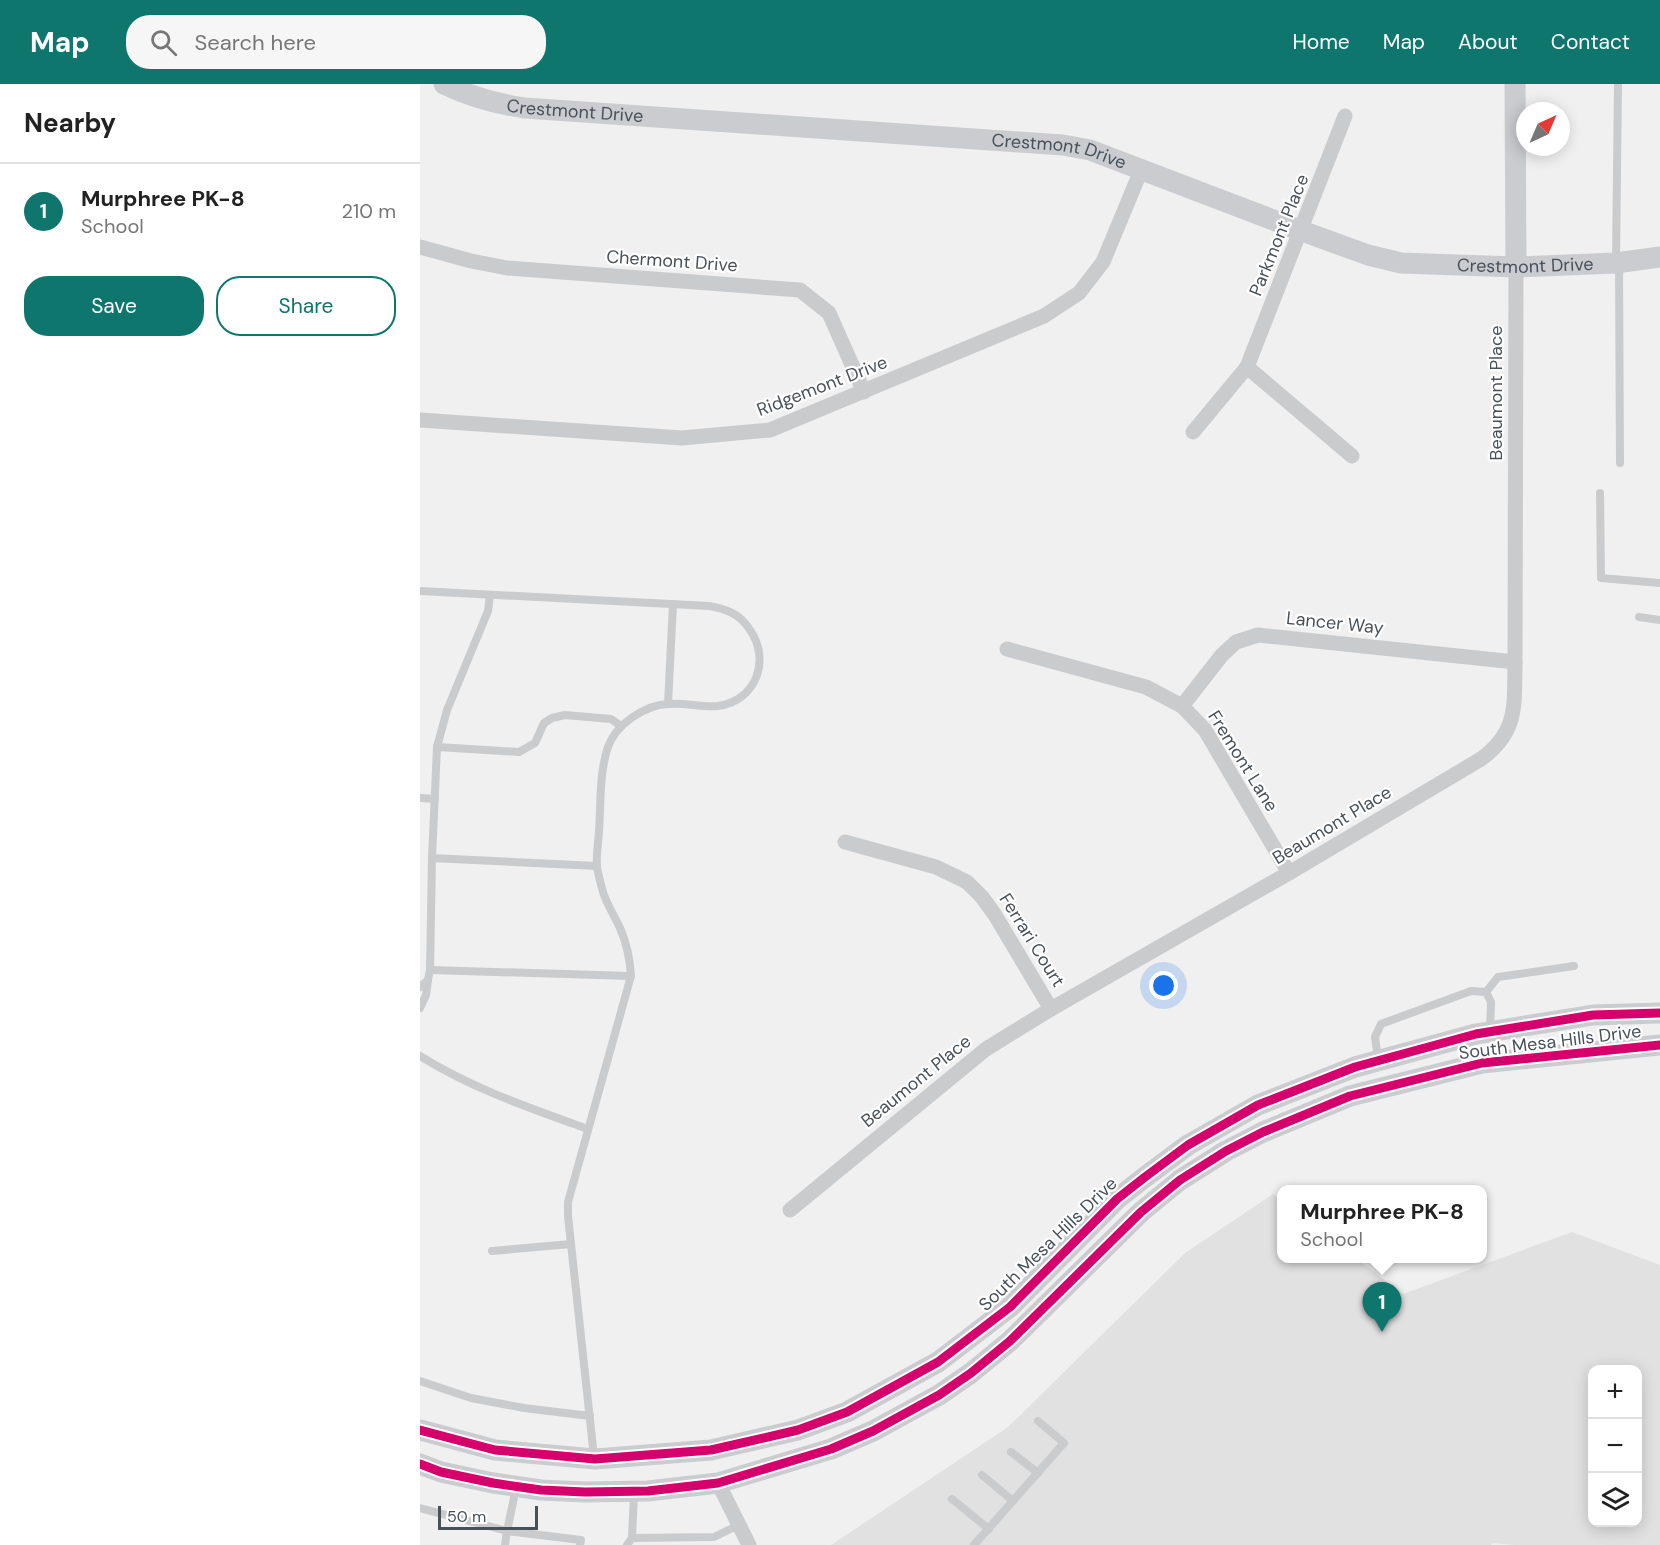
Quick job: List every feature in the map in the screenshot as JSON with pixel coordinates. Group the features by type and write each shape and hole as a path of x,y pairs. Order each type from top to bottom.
{"street":[{"name":"Crestmont Drive","path":"444,84 474,98 499,105 1063,145 1090,150 1368,255 1401,263 1516,267 1618,262 1660,257"},
{"path":"1515,84 1516,267"},
{"name":"Parkmont Place","path":"1193,432 1247,367 1346,116"},
{"name":"Ridgemont Drive","path":"420,420 682,438 770,430 1044,316 1079,293 1103,262 1142,168"},
{"name":"Chermont Drive","path":"420,247 507,268 801,290 829,313 864,392"},
{"name":"Beaumont Place","path":"790,1210 986,1049 1481,759 1494,750 1504,738 1514,710 1516,267"},
{"path":"1247,367 1352,456"},
{"name":"Lancer Way","path":"1182,706 1229,648 1236,642 1258,634 1515,662"},
{"name":"Fremont Lane","path":"1007,649 1146,687 1182,706 1205,730 1289,873"},
{"name":"Ferrari Court","path":"845,842 936,867 967,882 995,915 1051,1009"},
{"name":"South Mesa Hills Drive","path":"420,1430 495,1450 595,1459 711,1450 807,1426 847,1412 938,1362 1010,1307 1117,1199 1188,1145 1258,1105 1355,1067 1483,1033 1593,1015 1660,1014"},
{"path":"1482,1063 1483,1033"},
{"name":"South Mesa Hills Drive","path":"420,1464 441,1472 516,1486 585,1492 634,1491 718,1483 831,1449 873,1431 939,1395 971,1373 1010,1341 1141,1212 1180,1180 1226,1151 1263,1132 1350,1096 1482,1063 1660,1045"},
{"path":"711,1450 718,1483 749,1545"}],"lane":[{"path":"1618,84 1620,463"},
{"path":"1600,493 1601,578 1660,583"},
{"path":"420,591 709,606 726,609 738,616 753,634 759,646 761,659 759,672 754,682 739,699 719,706 668,704 654,707 633,717 621,726 609,743 603,761 597,866 605,897 629,953 631,976 568,1202 595,1459"},
{"path":"420,1008 426,995 430,970 437,747 447,710 488,611 490,595"},
{"path":"668,704 673,604"},
{"path":"1640,617 1660,620"},
{"path":"437,747 519,752 535,743 544,723 552,718 565,715 611,719 621,726"},
{"path":"420,798 435,799"},
{"path":"432,858 597,866"},
{"path":"1486,992 1498,977 1574,966"},
{"path":"430,970 631,976"},
{"path":"420,987 428,980"},
{"path":"1378,1060 1375,1037 1381,1024 1472,991 1486,992"},
{"path":"1483,1033 1491,1002 1486,992"},
{"path":"420,1056 483,1090 588,1129"},
{"path":"492,1251 571,1244"},
{"path":"420,1381 471,1398 524,1408 590,1416"},
{"path":"974,1545 1064,1443 1038,1421"},
{"path":"1011,1452 1038,1473"},
{"path":"982,1475 1013,1501"},
{"path":"505,1545 516,1486"},
{"path":"634,1491 630,1541 714,1537 739,1525"},
{"path":"952,1499 989,1529"},
{"path":"420,1508 507,1531 581,1540 580,1545"}],"shaded area":[{"path":"1273,1194 1277,1197 1277,1263 1362,1263 1403,1294 1572,1232 1660,1265 1660,1545 1493,1543 1491,1545 831,1545 1008,1427 1185,1253"}],"cycle path":[{"path":"420,1430 495,1450 595,1459 711,1450 798,1430 847,1412 938,1362 1010,1307 1117,1199 1188,1145 1258,1105 1355,1067 1476,1034 1593,1015 1660,1013"},
{"path":"420,1464 441,1472 541,1490 648,1491 718,1483 831,1449 873,1431 939,1395 971,1373 1010,1341 1141,1212 1180,1180 1226,1151 1263,1132 1350,1096 1482,1063 1660,1045"}],"place":[{"name":"Murphree PK-8","path":"1382,1332"}]}
